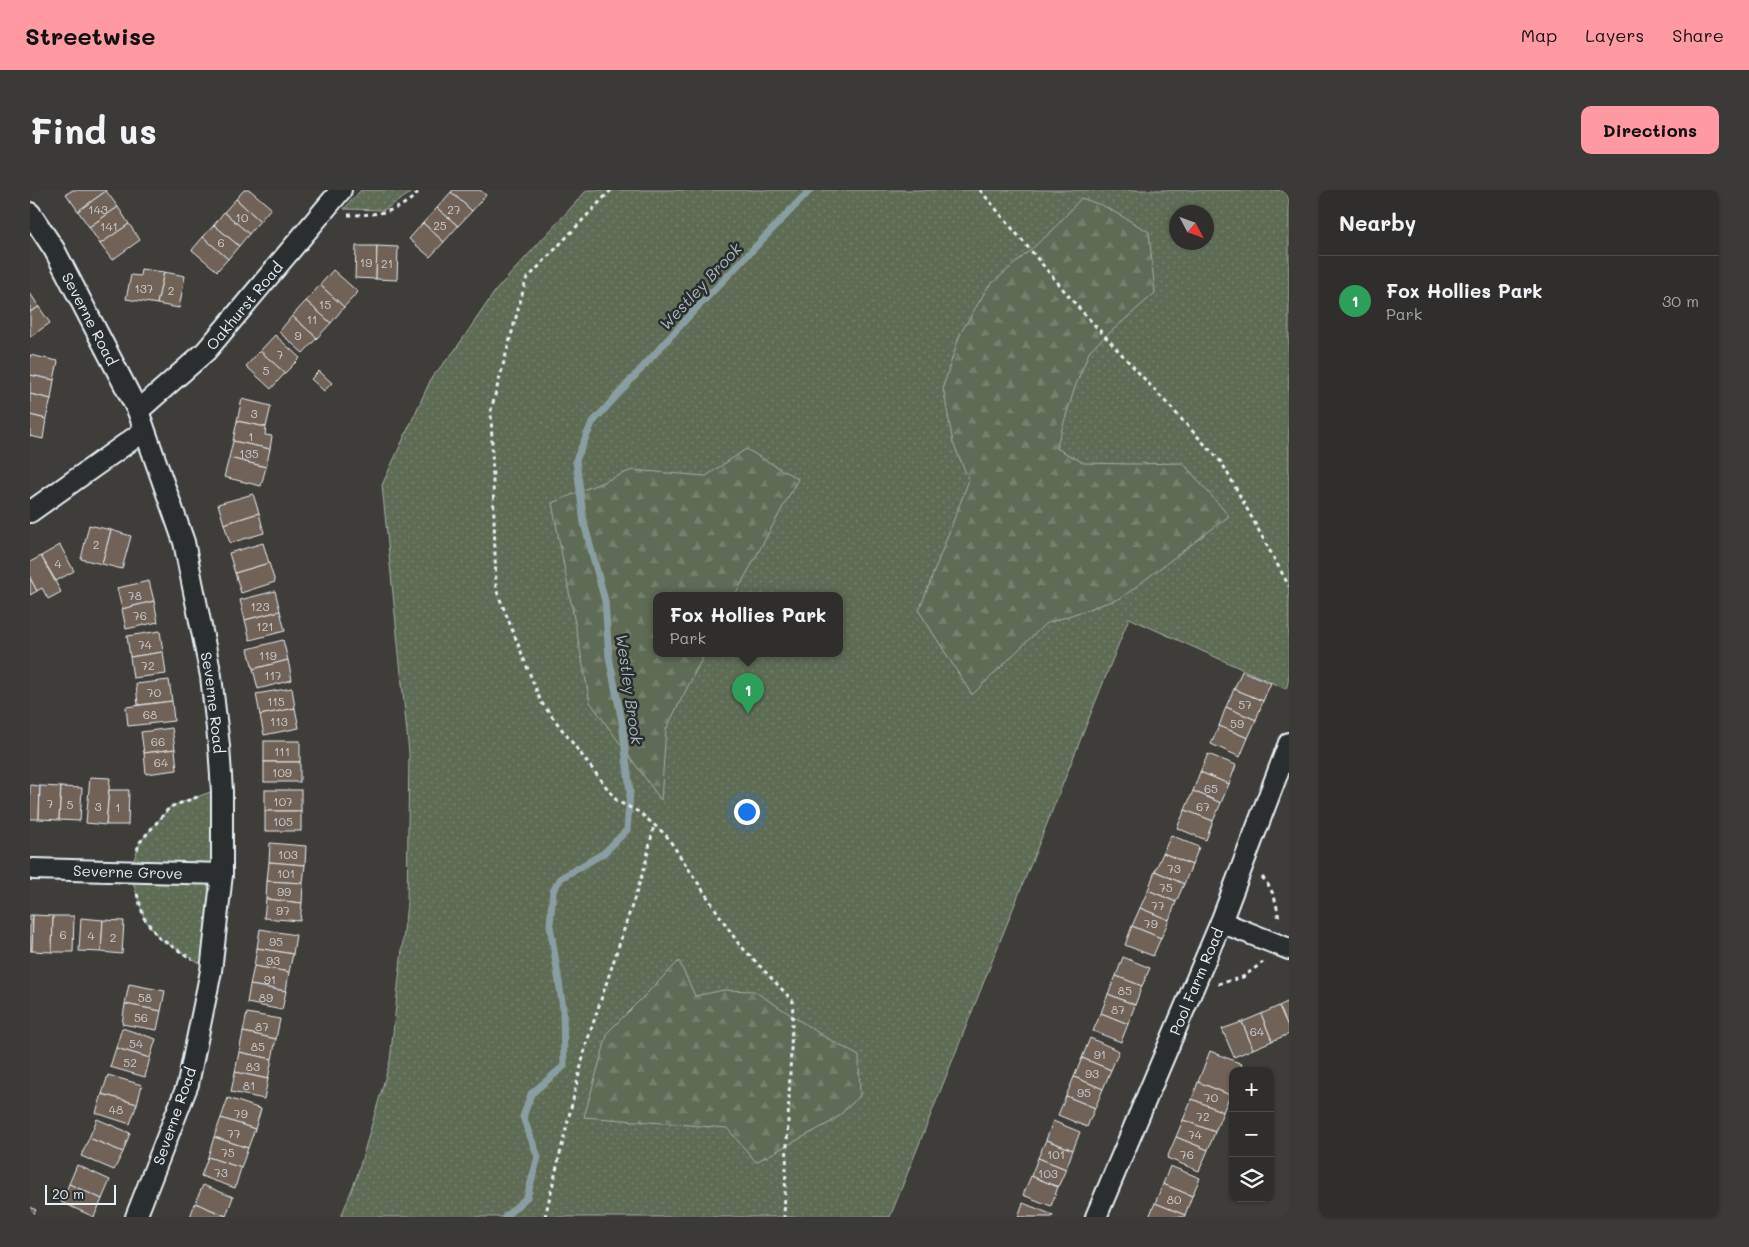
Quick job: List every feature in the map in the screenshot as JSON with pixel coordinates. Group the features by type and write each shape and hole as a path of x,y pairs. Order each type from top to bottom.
{"street":[{"name":"Oakhurst Road","path":"138,411 206,351 336,196"},
{"name":"Severne Road","path":"30,213 54,249 138,411 184,542 211,676 221,782 222,874 211,971 188,1084 136,1217"},
{"path":"30,512 144,431"},
{"name":"Pool Farm Road","path":"1096,1217 1221,922 1289,743"},
{"name":"Severne Grove","path":"32,869 222,874"},
{"path":"1221,922 1289,949"}],"path":[{"path":"336,196 347,215 375,215 394,210 414,198 420,190"},
{"path":"610,190 526,280 490,410 496,589 541,702 617,801 639,812 666,835 738,943 793,1001 784,1217"},
{"path":"983,191 1078,307 1222,463 1289,586"},
{"path":"545,1217 586,1045 645,866 654,825"}],"green space":[{"path":"361,190 412,190 409,194 384,210 344,209"},
{"path":"587,190 1289,190 1289,679 1286,689 1129,618 890,1217 341,1217 357,1176 390,1061 407,903 409,753 382,485 432,377 455,350 496,290"},
{"path":"1081,198 1104,206 1149,232 1155,293 1090,350 1075,387 1056,448 1084,463 1183,463 1229,516 1121,598 1045,624 972,695 919,611 969,480 953,443 943,387 960,334 988,287 1053,230"},
{"path":"746,449 798,479 737,592 653,592 653,657 703,657 666,729 661,800 590,702 552,503 632,470 706,476"},
{"path":"213,791 216,874 204,966 159,938 144,918 130,872 140,842 170,807"},
{"path":"679,961 695,996 724,990 754,991 825,1037 859,1056 860,1096 833,1121 756,1162 727,1128 584,1117 608,1032"}],"building":[{"path":"73,190 106,191 78,211 66,194"},
{"path":"244,190 250,190 271,208 260,221 236,199"},
{"path":"453,190 480,190 486,195 472,211 451,192"},
{"path":"106,191 118,207 89,227 78,211"},
{"path":"451,192 472,211 458,226 437,208"},
{"path":"236,199 260,221 249,234 224,212"},
{"path":"118,207 129,224 100,244 89,227"},
{"path":"437,208 458,226 444,242 423,223"},
{"path":"224,212 249,234 239,246 214,225"},
{"path":"423,223 444,242 430,257 409,239"},
{"path":"129,224 140,240 112,260 100,244"},
{"path":"214,225 239,246 228,259 203,237"},
{"path":"203,237 228,259 217,271 192,250"},
{"path":"356,246 377,246 376,279 355,278"},
{"path":"377,246 398,247 397,280 376,279"},
{"path":"141,269 164,272 157,304 126,299 131,275 140,276"},
{"path":"333,270 358,292 344,307 320,285"},
{"path":"164,272 185,276 179,308 157,304"},
{"path":"320,285 344,307 331,323 306,301"},
{"path":"30,293 39,307 30,312"},
{"path":"306,301 331,323 317,338 292,316"},
{"path":"39,307 50,323 30,337 30,312"},
{"path":"292,316 317,338 303,353 279,332"},
{"path":"275,335 300,358 285,373 260,351"},
{"path":"260,351 285,373 271,389 246,366"},
{"path":"30,355 58,361 54,380 30,375"},
{"path":"319,371 332,383 324,391 311,379"},
{"path":"30,375 54,380 51,399 30,394"},
{"path":"30,394 51,399 46,419 30,415"},
{"path":"242,399 271,406 266,427 237,421"},
{"path":"30,415 46,419 43,439 30,436"},
{"path":"237,421 266,427 265,435 272,436 270,449 233,441"},
{"path":"233,441 270,449 266,467 229,458"},
{"path":"229,458 266,467 261,486 224,477"},
{"path":"253,494 259,513 224,524 218,504"},
{"path":"259,513 264,533 230,543 224,524"},
{"path":"89,525 111,530 102,564 81,559"},
{"path":"111,530 131,536 122,569 102,564"},
{"path":"263,543 269,563 235,573 229,553"},
{"path":"60,545 74,571 56,581 41,556"},
{"path":"41,556 61,592 48,599 42,588 37,591 30,578 30,562"},
{"path":"269,563 275,582 241,593 235,573"},
{"path":"30,578 37,591 30,595"},
{"path":"149,581 154,601 122,609 117,588"},
{"path":"275,591 280,611 245,620 240,600"},
{"path":"154,601 158,622 126,629 122,609"},
{"path":"280,611 285,631 250,640 245,620"},
{"path":"160,631 163,652 130,657 127,636"},
{"path":"283,640 288,660 253,669 248,649"},
{"path":"163,652 166,674 133,678 130,657"},
{"path":"288,660 292,680 258,689 253,669"},
{"path":"1242,671 1271,683 1263,701 1234,689"},
{"path":"169,680 172,701 138,705 136,684"},
{"path":"292,688 295,708 260,715 256,694"},
{"path":"1234,689 1263,701 1256,720 1226,707"},
{"path":"172,701 174,721 128,726 126,707"},
{"path":"1226,707 1256,720 1248,738 1219,726"},
{"path":"295,708 299,728 264,735 260,715"},
{"path":"1219,726 1248,738 1240,757 1211,744"},
{"path":"172,728 175,749 144,753 141,732"},
{"path":"264,741 300,741 300,762 264,762"},
{"path":"175,749 177,770 146,774 144,753"},
{"path":"1208,754 1236,765 1229,784 1200,772"},
{"path":"264,762 300,762 300,782 264,782"},
{"path":"1200,772 1229,784 1221,803 1193,791"},
{"path":"90,777 110,778 106,825 86,823"},
{"path":"30,785 40,786 39,819 30,819"},
{"path":"40,786 61,787 59,820 39,819"},
{"path":"61,787 82,788 80,821 59,820"},
{"path":"109,790 129,790 128,825 106,825"},
{"path":"265,790 301,790 301,811 265,811"},
{"path":"1193,791 1221,803 1213,821 1185,810"},
{"path":"1185,810 1213,821 1206,840 1177,828"},
{"path":"265,811 301,811 301,831 265,831"},
{"path":"1171,835 1199,847 1192,865 1163,853"},
{"path":"270,843 306,846 305,865 269,862"},
{"path":"1163,853 1192,865 1184,884 1155,871"},
{"path":"269,862 305,865 303,883 267,881"},
{"path":"1155,871 1184,884 1176,902 1148,890"},
{"path":"267,881 303,883 302,903 266,899"},
{"path":"1148,890 1176,902 1169,920 1140,908"},
{"path":"266,899 302,903 300,921 264,918"},
{"path":"1140,908 1169,920 1161,938 1132,926"},
{"path":"30,915 33,915 32,951 30,951"},
{"path":"33,915 53,916 52,952 32,951"},
{"path":"53,916 74,916 73,952 52,952"},
{"path":"81,918 103,920 101,952 79,951"},
{"path":"103,920 124,921 122,954 101,952"},
{"path":"1132,926 1161,938 1153,956 1125,945"},
{"path":"260,929 296,935 293,954 257,948"},
{"path":"257,948 293,954 289,972 254,966"},
{"path":"1123,957 1150,968 1142,986 1116,976"},
{"path":"254,966 289,972 286,991 250,985"},
{"path":"1116,976 1142,986 1135,1005 1108,994"},
{"path":"129,984 165,991 161,1011 125,1004"},
{"path":"250,985 286,991 282,1010 247,1003"},
{"path":"1108,994 1135,1005 1128,1024 1101,1013"},
{"path":"1289,1001 1289,1029 1279,1006"},
{"path":"125,1004 161,1011 157,1030 122,1024"},
{"path":"1279,1006 1289,1029 1289,1034 1272,1041 1261,1014"},
{"path":"247,1013 280,1019 276,1039 243,1032"},
{"path":"1101,1013 1128,1024 1121,1042 1093,1031"},
{"path":"1261,1014 1272,1041 1253,1049 1242,1022"},
{"path":"1242,1022 1253,1049 1234,1057 1222,1029"},
{"path":"122,1028 156,1039 150,1058 116,1048"},
{"path":"243,1032 276,1039 272,1059 239,1052"},
{"path":"1090,1038 1119,1051 1111,1070 1082,1058"},
{"path":"116,1048 150,1058 145,1077 110,1067"},
{"path":"1210,1051 1242,1064 1241,1067 1229,1067 1229,1095 1198,1082"},
{"path":"239,1052 272,1059 268,1079 235,1072"},
{"path":"1082,1058 1111,1070 1103,1089 1074,1077"},
{"path":"235,1072 268,1079 264,1099 231,1092"},
{"path":"108,1075 142,1085 137,1104 102,1094"},
{"path":"1074,1077 1103,1089 1095,1108 1066,1096"},
{"path":"1198,1082 1229,1095 1223,1112 1192,1099"},
{"path":"102,1094 137,1104 130,1124 96,1113"},
{"path":"1066,1096 1095,1108 1087,1127 1058,1115"},
{"path":"228,1098 261,1109 255,1129 221,1118"},
{"path":"1192,1099 1223,1112 1215,1132 1183,1120"},
{"path":"221,1118 255,1129 248,1148 214,1137"},
{"path":"97,1119 130,1133 123,1152 89,1138"},
{"path":"1183,1120 1215,1132 1208,1150 1176,1137"},
{"path":"1053,1121 1080,1132 1073,1150 1046,1140"},
{"path":"214,1137 248,1148 241,1168 208,1157"},
{"path":"1176,1137 1208,1150 1199,1171 1167,1158"},
{"path":"89,1138 123,1152 114,1170 81,1156"},
{"path":"1046,1140 1073,1150 1066,1169 1038,1158"},
{"path":"208,1157 241,1168 235,1188 201,1176"},
{"path":"1038,1158 1066,1169 1058,1187 1031,1176"},
{"path":"77,1165 110,1180 102,1199 69,1184"},
{"path":"1170,1166 1200,1178 1192,1196 1163,1184"},
{"path":"1031,1176 1058,1187 1051,1206 1023,1195"},
{"path":"69,1184 102,1199 94,1217 61,1202"},
{"path":"1163,1184 1192,1196 1185,1215 1155,1203"},
{"path":"203,1185 233,1197 226,1216 195,1203"},
{"path":"195,1203 226,1216 190,1217"},
{"path":"1023,1203 1053,1215 1052,1217 1018,1217"},
{"path":"1155,1203 1185,1215 1184,1217 1149,1217"},
{"path":"30,1207 36,1210 32,1217 30,1217"}],"waterway":[{"name":"Westley Brook","path":"505,1217 527,1197 538,1157 523,1117 531,1094 564,1066 563,1008 550,925 553,891 561,878 604,853 627,830 630,792 622,722 609,657 605,601 584,523 576,460 592,423 690,315 810,190"}],"place":[{"name":"Fox Hollies Park","path":"748,714"}]}
